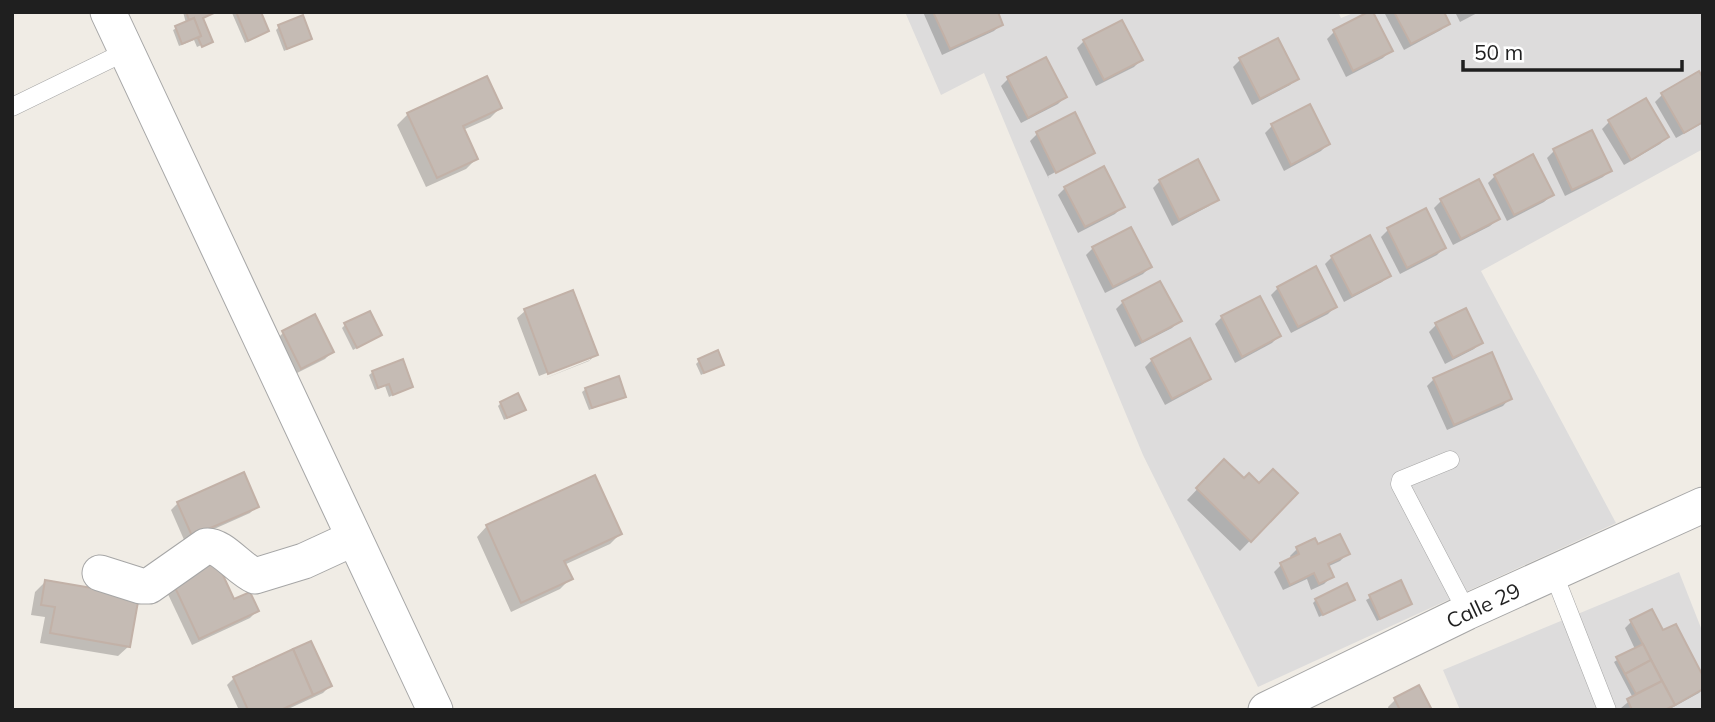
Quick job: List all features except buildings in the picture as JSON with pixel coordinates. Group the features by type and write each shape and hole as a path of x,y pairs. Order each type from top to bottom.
{"street":[{"path":"108,12 435,710"},
{"name":"Calle 29","path":"1266,710 1467,612 1703,505"},
{"path":"100,573 149,586 206,546 213,545 242,570 255,576 304,561 354,538"}],"lane":[{"path":"12,107 127,51"},
{"path":"1450,460 1401,480 1400,484 1467,612"},
{"path":"1553,572 1607,710"}],"shaded area":[{"path":"905,12 1338,12 1341,18 1356,12 1703,12 1703,149 1481,271 1616,523 1258,687 1143,455 984,73 941,95"},
{"path":"1679,572 1703,633 1703,710 1460,710 1443,670"}]}
